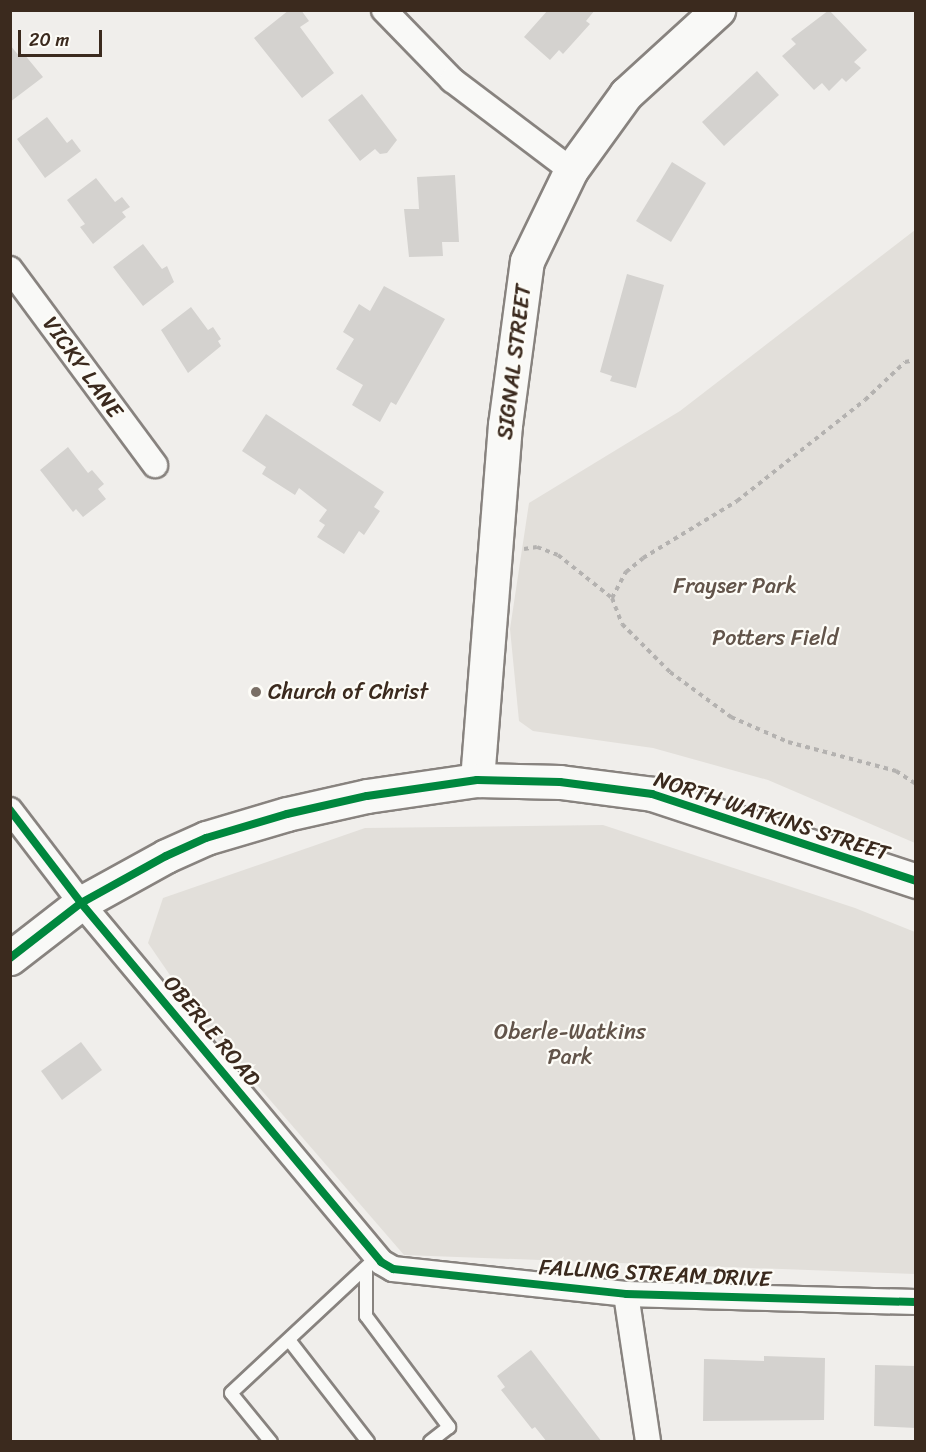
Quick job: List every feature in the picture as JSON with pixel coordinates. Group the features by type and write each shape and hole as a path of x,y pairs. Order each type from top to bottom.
{"main road":[{"name":"SIGNAL STREET","path":"477,780 493,553 527,261 572,170 626,94 718,10"},
{"name":"NORTH WATKINS STREET","path":"10,958 81,903 166,856 216,835 287,814 367,796 477,780 560,782 652,794 915,881"}],"street":[{"path":"384,10 452,80 572,170"},
{"name":"VICKY LANE","path":"10,269 155,465"},
{"name":"OBERLE ROAD","path":"10,810 81,903 379,1266"},
{"name":"FALLING STREAM DRIVE","path":"379,1266 626,1294 915,1302"},
{"path":"626,1294 648,1442"}],"lane":[{"path":"271,1442 231,1393 289,1340 379,1266"},
{"path":"379,1266 366,1316 449,1427 430,1442"},
{"path":"289,1340 368,1442"}],"path":[{"path":"612,598 626,572 643,558 736,501 865,400 905,362 915,360"},
{"path":"493,553 537,547 558,555 612,598 622,624 662,664 732,717 788,742 897,771 915,784"}],"green space":[{"name":"Frayser Park","path":"915,230 915,843 768,780 653,748 533,731 519,721 510,629 529,503 680,411"},
{"name":"Oberle-Watkins Park","path":"603,825 855,908 915,932 915,1274 404,1255 200,1019 148,943 163,898 365,828"}],"building":[{"path":"289,10 301,10 309,21 300,27 334,73 302,98 254,38"},
{"path":"548,10 595,10 586,21 590,24 563,54 559,50 550,60 524,37"},
{"path":"829,10 867,50 854,62 861,68 846,82 842,78 829,91 822,83 814,90 782,56 796,44 791,39"},
{"path":"10,45 20,57 24,54 43,77 10,102"},
{"path":"757,71 779,95 724,146 702,122"},
{"path":"362,94 397,140 387,153 380,154 375,149 360,161 328,120"},
{"path":"47,117 67,143 72,139 81,151 45,178 17,139"},
{"path":"672,162 706,183 671,242 636,221"},
{"path":"455,175 459,242 442,242 443,256 409,257 404,209 419,209 417,177"},
{"path":"96,178 115,202 122,197 130,207 122,212 126,217 93,244 80,227 85,224 67,200"},
{"path":"143,244 162,269 167,266 174,282 143,306 113,267"},
{"path":"627,274 664,285 636,388 610,381 612,376 600,372"},
{"path":"384,286 445,319 396,405 391,402 380,422 352,405 363,385 336,369 354,339 343,332 359,304 370,311"},
{"path":"191,307 208,330 213,327 221,339 218,341 221,346 188,373 161,330"},
{"path":"266,414 384,492 374,507 380,511 364,535 359,531 344,554 317,537 325,525 319,521 327,510 299,488 295,495 262,474 266,467 242,451"},
{"path":"68,447 88,473 92,470 104,484 98,489 106,499 83,517 76,509 73,512 40,470"},
{"path":"81,1042 102,1070 62,1100 41,1071"},
{"path":"531,1350 602,1442 547,1442 535,1427 532,1429 501,1390 505,1387 497,1376"},
{"path":"764,1356 825,1358 824,1420 703,1421 704,1359 764,1361"},
{"path":"875,1365 916,1366 916,1428 874,1426"}],"cycle path":[{"path":"10,958 81,903 166,856 206,838 287,814 367,796 477,780 560,782 652,794 916,881"},
{"path":"10,810 81,903 381,1262 393,1269 626,1294 916,1302"}],"place":[{"name":"Church of Christ","path":"256,692"}],"park label":[{"name":"Potters Field","path":"775,638"}]}
